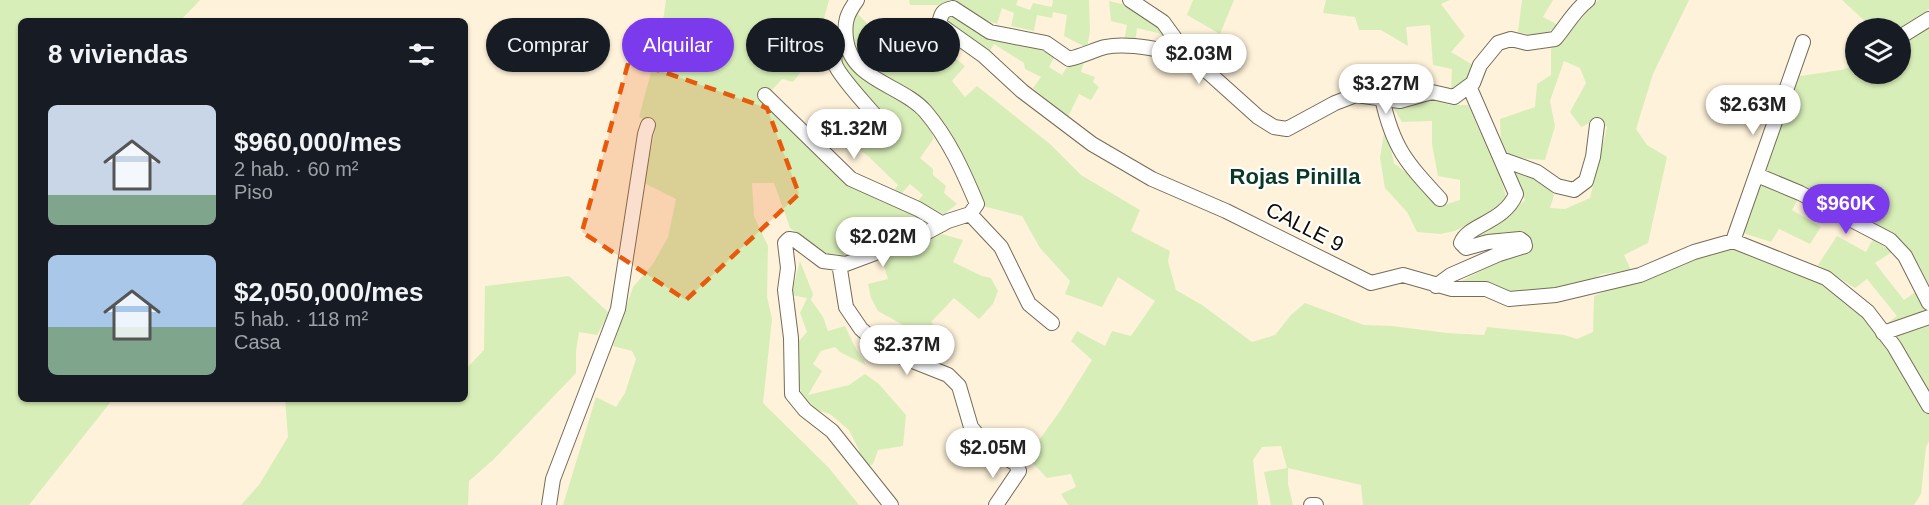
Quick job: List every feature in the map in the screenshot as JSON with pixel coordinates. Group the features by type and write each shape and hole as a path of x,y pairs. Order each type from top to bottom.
{"street":[{"path":"857,0 849,10 845,25 847,45 859,66 924,110 957,156 977,204 970,214 876,254 846,264 823,261 795,240 789,239 785,243 788,268 785,290 791,338 792,394 805,410 832,430 891,505"},
{"path":"1130,0 1163,22 1190,59 1258,117 1274,127 1287,129 1335,103 1356,95 1400,101 1432,92 1454,97 1473,83 1480,64 1498,43 1511,39 1527,43 1555,39 1576,10 1588,0"},
{"name":"CALLE 9","path":"1190,59 1174,52 1137,47 1106,47 1069,59 1046,43 990,32 953,8 940,14 939,24 984,56 1022,91 1092,144 1152,179 1226,211 1371,283 1403,275 1452,289 1486,289 1509,299 1556,295 1640,275 1694,252 1733,241"},
{"path":"1911,31 1929,19"},
{"path":"846,38 836,50 834,63 874,114"},
{"path":"1803,42 1733,241 1826,278 1868,312 1894,346 1929,406"},
{"path":"1436,286 1450,275 1499,254 1525,246 1520,239 1488,242 1466,248 1461,243 1464,236 1491,221 1511,205 1516,194 1469,86"},
{"path":"765,95 851,179 918,209 943,224"},
{"path":"1382,98 1388,127 1404,159 1440,199"},
{"path":"549,505 554,479 618,309 648,125"},
{"path":"1501,159 1537,172 1557,186 1574,190 1586,181 1593,157 1597,125"},
{"path":"1757,174 1800,193 1890,240 1905,256 1929,303"},
{"path":"970,214 1001,247 1029,304 1053,323"},
{"path":"839,263 846,307 861,329 885,350 948,375 959,386 971,427 985,444 1016,464 1019,471 996,505"},
{"path":"1884,333 1929,317"},
{"path":"1311,505 1316,505"}],"highlighted area":[{"path":"629,60 767,108 799,194 686,300 582,232"}],"green space":[{"path":"0,0 200,0 183,18 18,18 18,402 111,402 29,505 0,505"},
{"path":"666,0 829,0 824,18 746,18 746,72 801,72 793,82 782,79 772,90 761,92 849,185 885,203 930,219 876,247 843,255 827,254 790,228 774,183 752,183 754,216 768,246 767,297 772,319 763,403 829,468 859,505 563,505 596,397 616,407 625,393 636,359 632,351 613,346 633,287 653,264 668,237 676,199 644,183 656,125 639,117 651,72 734,72 734,18 663,18"},
{"path":"909,0 1018,0 1016,5 1030,10 1033,3 1052,7 1053,0 1089,0 1090,31 1087,48 1064,36 1067,15 1053,12 1052,18 1037,15 1034,31 1011,26 1014,13 1002,8 997,24 945,5 910,5"},
{"path":"1193,0 1234,0 1220,34 1187,15"},
{"path":"1326,0 1450,0 1441,4 1465,36 1451,52 1473,65 1464,84 1451,92 1452,69 1433,65 1430,25 1406,27 1408,46 1381,30 1359,30 1355,17 1323,13"},
{"path":"1522,0 1553,0 1543,17 1558,25 1541,37 1518,32"},
{"path":"1598,0 1689,0 1653,74 1636,129 1647,145 1667,157 1648,243 1624,255 1631,270 1602,274 1582,286 1551,290 1500,291 1493,283 1454,285 1501,260 1524,252 1532,245 1522,232 1505,232 1474,240 1467,237 1494,227 1525,200 1518,187 1515,169 1523,175 1544,183 1554,195 1550,208 1565,209 1590,198 1607,127 1598,119 1581,127 1570,112 1586,83 1580,68 1564,61 1550,101 1555,126 1545,160 1506,157 1501,140 1500,119 1535,107 1537,84 1551,75 1551,49 1568,34"},
{"path":"1842,0 1929,0 1929,9 1911,22 1911,18 1862,18"},
{"path":"1109,1 1134,7 1168,33 1184,55 1164,47 1168,40 1158,33 1137,28 1135,44 1124,41 1127,25 1111,21"},
{"path":"856,12 862,18 857,18 857,54 852,46 849,22"},
{"path":"949,12 1055,56 1049,67 1062,75 1071,60 1085,59 1081,72 1095,77 1093,82 1099,87 1091,100 1079,94 1068,117 1033,88 1041,77 1025,69 1024,63 994,44 988,54 960,35 960,18 946,18"},
{"path":"1929,27 1929,290 1912,256 1891,232 1764,173 1773,151 1775,135 1800,76 1845,69 1845,84 1911,84 1911,39"},
{"path":"845,55 857,64 857,72 868,72 920,112 934,138 920,158 933,169 933,175 946,186 944,193 957,204 944,214 927,206 914,205 923,195 910,184 901,194 893,192 898,185 868,156 831,128 824,118 824,112 833,112 870,136 882,117 857,91 845,72"},
{"path":"960,62 965,66 960,72"},
{"path":"876,72 960,72 952,81 965,97 977,86 1050,144 1081,175 1140,210 1131,231 1170,251 1168,261 1176,290 1202,305 1252,342 1275,335 1291,315 1305,303 1364,325 1484,335 1487,327 1564,335 1577,339 1593,332 1594,296 1696,255 1732,247 1820,282 1860,312 1899,362 1929,414 1929,442 1926,447 1921,494 1914,505 1363,505 1361,485 1288,468 1288,484 1293,505 1271,505 1264,472 1287,468 1281,446 1262,447 1253,460 1258,505 1068,505 1061,494 1076,487 1071,474 1047,478 1027,457 1060,411 1092,360 1071,341 1077,331 1105,346 1112,331 1131,336 1155,301 1118,277 1102,307 1065,294 1070,281 1040,248 1022,216 983,206 967,164 956,145"},
{"path":"1430,99 1450,105 1468,105 1501,179 1506,197 1494,211 1455,231 1440,234 1417,232 1407,212 1385,188 1380,158 1384,133 1388,137 1394,163 1430,192 1441,206 1460,200 1460,180 1438,176 1432,144 1432,121 1402,122 1392,105"},
{"path":"1760,184 1799,197 1792,210 1821,227 1810,244 1779,229 1771,242 1740,232"},
{"path":"942,234 963,240 953,262 991,278 998,291 993,304 979,319 954,298 931,322 944,337 939,339 915,327 903,325 878,311 871,298 868,284 888,279 882,260"},
{"path":"1837,236 1866,252 1873,239 1892,252 1875,263 1904,300 1917,291 1925,315 1887,328 1885,325 1897,316 1867,279 1855,288 1818,265"},
{"path":"800,261 813,294 811,300 823,317 828,331 845,326 866,365 840,352 835,347 821,351 813,364 822,371 808,395 849,385 865,374 879,384 906,415 903,446 878,450 873,464 869,466 858,458 859,450 849,430 830,414 813,409 801,392 798,380 798,342 807,332 800,313 807,298 791,295"},
{"path":"569,276 609,313 597,335 579,332 576,373 494,459 469,481 468,505 241,505 259,485 288,437 285,402 468,402 468,367 484,350 485,286"},
{"path":"1929,321 1929,400 1892,335"}],"district":[{"name":"Rojas Pinilla","path":"1295,176"}]}
